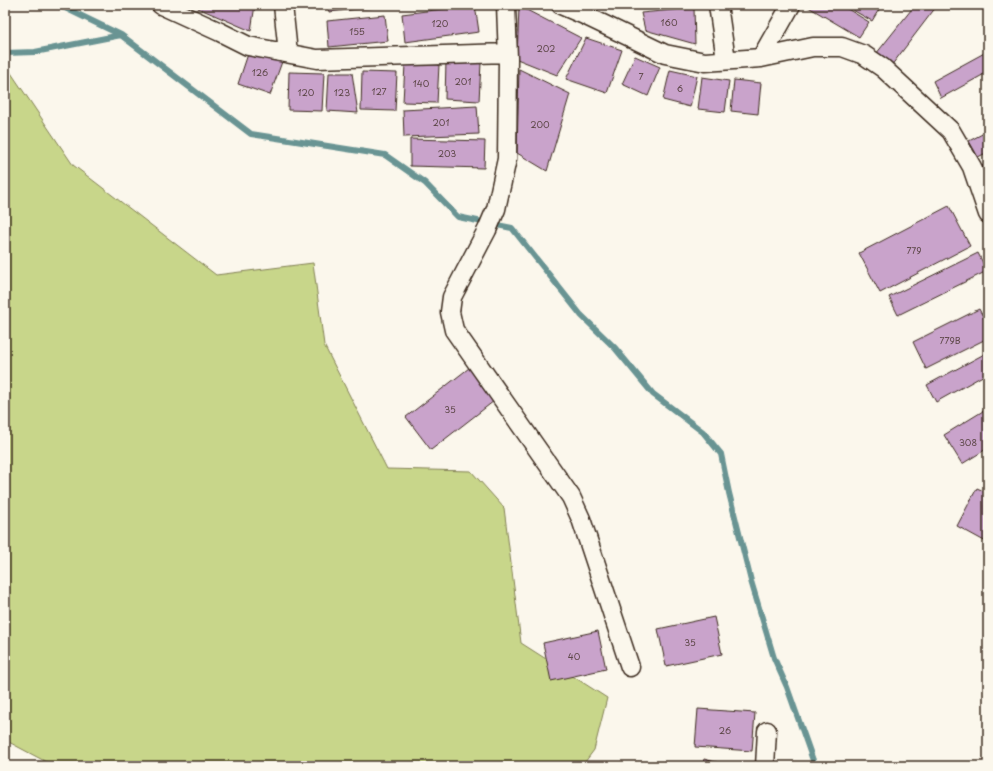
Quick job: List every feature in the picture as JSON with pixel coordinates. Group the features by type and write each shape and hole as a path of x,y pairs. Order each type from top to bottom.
{"street":[{"path":"161,5 248,46 318,59 507,53"},
{"path":"283,5 288,54"},
{"path":"506,5 507,159 496,210 452,297 450,312 454,330 571,498 581,519 630,667"},
{"path":"561,5 664,54 705,62 761,58 813,46 842,47 864,55 883,68 951,131 972,167 988,214"},
{"path":"718,5 726,60"},
{"path":"761,58 791,5"},
{"path":"765,766 767,731"}],"green space":[{"path":"5,64 73,165 216,275 313,263 324,345 387,469 471,471 504,508 521,643 607,698 594,750 582,766 54,766 5,740"}],"building":[{"path":"198,5 255,5 251,31 198,8"},
{"path":"328,5 388,5 388,6 329,12"},
{"path":"475,5 479,32 405,42 402,14"},
{"path":"805,5 841,5 869,22 859,37"},
{"path":"844,5 880,5 881,6 872,21"},
{"path":"915,5 933,5 936,7 891,66 876,54"},
{"path":"519,6 581,38 557,75 517,59"},
{"path":"694,8 695,44 645,30 641,13"},
{"path":"385,15 388,41 329,47 327,21"},
{"path":"586,38 622,50 607,93 566,79"},
{"path":"250,48 283,59 270,95 238,84"},
{"path":"988,51 988,72 941,98 933,81"},
{"path":"635,56 660,67 648,96 622,84"},
{"path":"446,61 481,63 479,101 445,99"},
{"path":"405,64 439,65 437,103 403,102"},
{"path":"519,69 570,94 547,171 517,153"},
{"path":"670,70 697,76 690,107 663,100"},
{"path":"289,72 324,73 322,111 288,110"},
{"path":"362,72 397,73 395,111 361,110"},
{"path":"329,73 352,73 358,113 327,111"},
{"path":"702,77 729,81 725,112 698,109"},
{"path":"734,80 761,83 758,114 731,111"},
{"path":"477,106 479,134 404,137 403,110"},
{"path":"988,131 988,152 978,157 969,141"},
{"path":"410,139 485,141 484,168 410,166"},
{"path":"988,162 988,183 979,167"},
{"path":"949,206 970,246 880,293 859,253"},
{"path":"978,253 987,271 898,315 889,297"},
{"path":"979,309 988,326 988,338 926,369 913,342"},
{"path":"988,352 988,373 936,402 927,385"},
{"path":"469,368 494,401 431,450 406,417"},
{"path":"988,408 988,448 962,464 944,435"},
{"path":"977,488 988,493 988,543 957,526"},
{"path":"714,617 722,654 666,666 658,629"},
{"path":"598,631 606,669 551,681 543,643"},
{"path":"698,709 755,713 752,751 695,747"},
{"path":"704,759 731,766 702,766"},
{"path":"637,762 693,765 693,766 637,766"}],"waterway":[{"path":"59,5 121,35"},
{"path":"5,53 35,52 121,35 251,134 385,155 425,183 458,217 512,228 581,315 615,348 653,394 703,432 721,454 751,581 774,658 787,687 815,766"}]}
